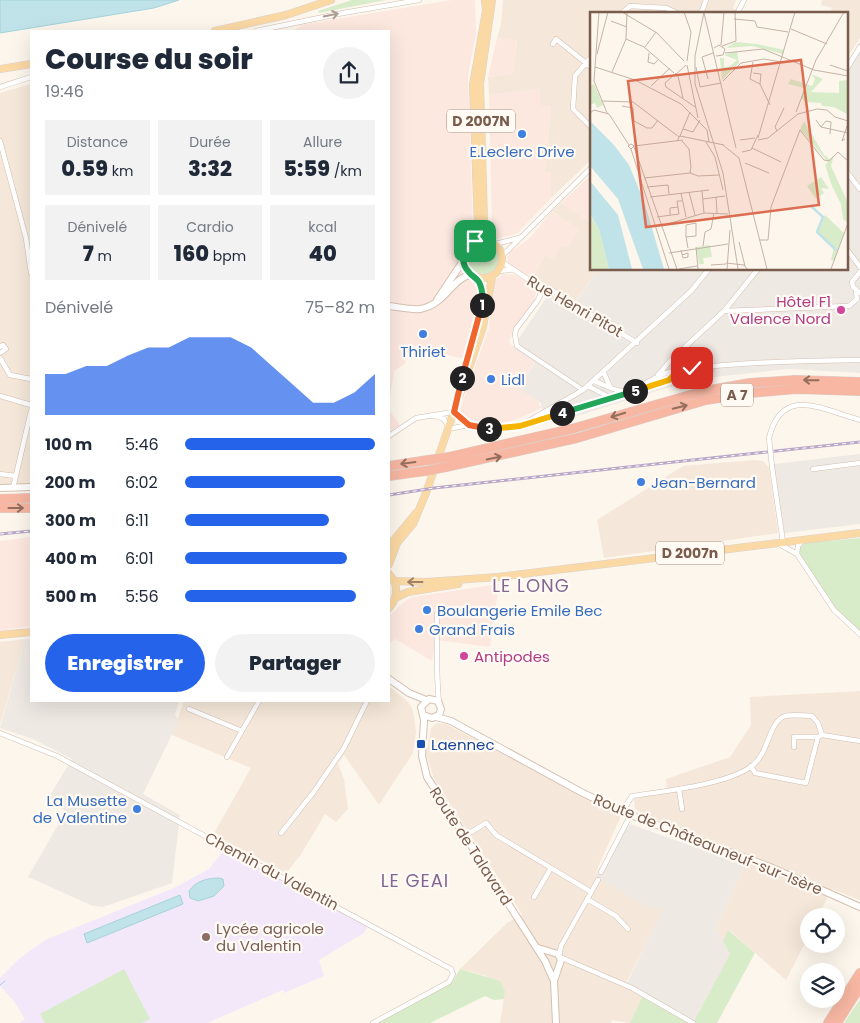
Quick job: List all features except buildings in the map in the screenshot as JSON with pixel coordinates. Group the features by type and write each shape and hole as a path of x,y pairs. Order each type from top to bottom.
{"highway":[{"name":"A 7","path":"390,466 449,457 543,436 704,391 750,383 795,380 860,382"},
{"name":"A 7","path":"390,476 446,467 576,438 706,400 796,389 860,391"},
{"path":"0,499 30,498"},
{"path":"0,508 30,508"},
{"path":"828,1023 860,973"},
{"path":"837,1023 860,987"}],"main road":[{"path":"219,30 286,15 331,0"},
{"name":"D 2007N","path":"475,241 478,225 473,85 486,11 485,0"},
{"name":"D 2007N","path":"492,0 480,84 484,222 493,243"},
{"path":"0,69 30,64"},
{"path":"390,561 397,543 413,524 420,509 454,412 483,327 492,277 498,271 502,259 493,243 475,241 465,251 464,261 483,293 482,310 454,412"},
{"path":"474,276 492,277"},
{"path":"390,545 420,509"},
{"name":"D 2007n","path":"396,598 417,590 498,577 860,533"},
{"path":"390,575 394,581 396,598 390,607"},
{"name":"D 2007n","path":"394,581 428,582 498,577"},
{"path":"0,635 30,632"}],"street":[{"path":"261,30 418,0"},
{"path":"701,12 706,0"},
{"path":"738,12 744,0"},
{"path":"622,12 630,6 666,8 674,12"},
{"path":"284,25 286,30"},
{"path":"552,44 556,39 590,66"},
{"path":"848,67 860,47"},
{"path":"590,58 575,76 573,110 590,126"},
{"path":"0,87 30,77"},
{"path":"0,141 29,238 30,255"},
{"path":"502,259 551,205 590,169"},
{"path":"848,174 860,188"},
{"path":"493,243 520,238"},
{"path":"848,251 860,267"},
{"name":"Rue Henri Pitot","path":"502,259 512,270 543,289 552,290 637,342"},
{"path":"433,305 464,261"},
{"name":"Rue Henri Pitot","path":"498,271 512,270"},
{"path":"520,426 583,390 604,373 691,291 708,270"},
{"path":"594,381 623,391 646,384 657,376 674,356 724,311 757,270"},
{"path":"724,311 849,306 857,299 858,293 852,282 860,272"},
{"path":"390,306 419,309 433,305 443,298 463,277 474,276"},
{"path":"543,289 538,300 516,329 517,346 583,390"},
{"path":"669,380 679,370 689,343"},
{"path":"0,347 3,344 6,349 0,353"},
{"path":"674,356 679,370 689,375"},
{"path":"0,358 10,375 30,379"},
{"path":"682,360 684,364 694,370"},
{"path":"657,376 679,370 776,361 860,360"},
{"path":"433,415 444,419 448,428 469,425 491,430 520,426 669,380 727,365"},
{"path":"604,373 610,387"},
{"path":"588,386 612,398"},
{"path":"0,396 30,404"},
{"path":"782,542 769,438 777,417 788,406 803,404 860,420"},
{"path":"390,435 416,418 454,412 469,425"},
{"path":"13,488 29,426"},
{"path":"813,469 860,463"},
{"path":"0,474 16,476"},
{"path":"0,488 30,487"},
{"path":"796,554 798,546 804,539"},
{"path":"773,543 788,548 796,554 834,610 860,634"},
{"path":"437,614 436,668 439,678 440,706"},
{"path":"390,680 409,693 421,707 438,692"},
{"path":"409,693 429,699"},
{"name":"Route de Châteauneuf-sur-Isère","path":"429,699 440,706 451,721"},
{"path":"227,757 258,702"},
{"path":"280,833 314,793 344,748 367,702"},
{"name":"Route de Talavard","path":"422,739 440,706"},
{"name":"Route de Talavard","path":"421,707 423,715 422,756 427,778 466,835 537,947 547,964 554,982"},
{"path":"189,709 242,731"},
{"name":"Route de Châteauneuf-sur-Isère","path":"423,715 451,721 581,792 630,816 770,867 860,907"},
{"path":"622,812 632,796 679,789 721,779 751,766 764,752 776,723 785,716 812,716 818,723 820,736 806,783 755,773 751,766"},
{"name":"Chemin du Valentin","path":"0,733 57,756 451,969 453,974 449,982 373,1023"},
{"path":"794,748 794,737 820,736 860,741"},
{"path":"679,789 682,809"},
{"path":"601,872 630,816"},
{"path":"466,835 486,823 496,835 591,892"},
{"path":"534,896 551,868"},
{"path":"547,964 556,955 598,880"},
{"path":"587,899 616,916 628,928"},
{"name":"Route de Talavard","path":"537,947 556,955"},
{"path":"556,955 632,988 693,1023"},
{"path":"556,955 559,966 554,982 556,1023"},
{"path":"547,964 559,966 573,962"}],"shaded area":[{"path":"452,0 475,0 476,34 468,74 473,232 471,239 459,251 459,259 467,278 474,281 478,289 478,311 464,359 410,345 405,364 394,371 390,397 390,30 295,30 301,25"},
{"path":"503,0 736,0 733,8 738,12 590,12 590,161 551,198 551,172 545,172 551,106 540,106 540,89 489,95 488,77 513,73 517,41 497,38 501,24"},
{"path":"822,0 860,0 860,38 848,56 848,12 830,12 832,8 821,5"},
{"path":"497,38 517,40 513,74 488,77"},
{"path":"860,41 860,373 789,369 695,379 577,416 543,424 541,403 518,388 535,363 513,347 549,294 573,306 597,270 848,270 848,62"},
{"path":"30,84 30,490 0,491 0,93"},
{"path":"540,89 540,105 551,106 545,172 551,172 551,198 518,233 496,239 492,228 489,95"},
{"path":"590,176 590,221 561,203"},
{"path":"561,203 590,221 590,270 597,270 575,302 532,278 545,255 562,245 579,230 552,211"},
{"path":"552,211 579,230 568,247 562,246 553,259 545,255 532,278 509,265 507,259 509,253 530,238"},
{"path":"503,274 515,275 529,283 536,292 534,300 515,326 509,340 510,344 535,363 527,374 541,408 518,419 489,425 463,417 460,409 489,328 493,282"},
{"path":"390,411 400,425 390,431"},
{"path":"860,454 860,524 784,533 774,464"},
{"path":"754,460 763,461 769,468 778,533 604,558 597,520 683,466"},
{"path":"30,537 30,626 0,631 0,541"},
{"path":"499,584 490,647 436,640 432,661 395,639 390,643 390,615 412,597"},
{"path":"25,639 17,667 0,725 0,642"},
{"path":"25,639 30,639 30,702 179,702 175,715 179,720 143,794 180,815 172,883 103,907 93,906 28,877 66,811 47,800 72,759 33,739 0,728"},
{"path":"390,687 408,702 413,710 416,732 413,753 379,805 344,755 338,764 344,779 348,809 336,822 325,814 300,856 286,873 213,835 251,768 172,735 184,702 390,702"},
{"path":"860,691 860,900 832,889 822,908 800,908 800,953 786,980 729,930 723,941 716,928 745,865 747,854 649,817 635,809 634,798 667,793 666,779 730,757 751,725 750,697"},
{"path":"437,723 446,724 621,816 594,876 664,908 624,987 642,997 630,1023 612,1020 611,1023 500,1023 505,991 486,976 460,969 507,923 522,914 434,779 426,754 431,728"},
{"path":"630,824 745,865 716,928 731,953 694,1021 627,983 663,908 649,908 594,876"},
{"name":"Lycée agricole du Valentin","path":"225,849 364,923 367,928 364,933 319,960 324,976 284,993 283,990 207,1023 19,1023 25,1019 14,1001 0,986 0,978 19,959 45,940 176,887 209,869"}],"green space":[{"path":"352,0 386,0 319,13 318,11"},
{"path":"483,244 489,245 497,253 497,265 489,273 483,274 477,273 469,265 468,259 469,253 477,245"},
{"path":"860,538 860,631 836,609 799,554 800,547 805,543"},
{"path":"728,930 755,953 717,1023 693,1023 730,954 723,941"},
{"path":"124,969 150,1019 142,1023 45,1023 40,1014"},
{"path":"460,969 500,981 505,991 504,999 494,1000 485,996 430,1023 376,1023 452,982"},
{"path":"642,997 688,1023 630,1023"},
{"path":"860,999 860,1023 844,1023"}],"water":[{"path":"0,0 179,0 154,8 0,33"},
{"path":"223,879 224,886 214,896 198,901 190,898 189,891 198,882"},
{"path":"180,895 183,904 87,943 84,934"}],"waterway":[{"path":"0,985 5,981"}],"railway":[{"path":"390,495 434,488 860,442"},
{"path":"0,534 30,531"}],"place":[{"name":"E.Leclerc Drive","path":"522,134"},
{"name":"Hôtel F1 Valence Nord","path":"841,310"},
{"name":"Thiriet","path":"423,334"},
{"name":"Lidl","path":"491,379"},
{"name":"Jean-Bernard","path":"641,482"},
{"name":"Boulangerie Emile Bec","path":"427,610"},
{"name":"Grand Frais","path":"419,629"},
{"name":"Antipodes","path":"464,656"},
{"name":"Laennec","path":"421,744"},
{"name":"La Musette de Valentine","path":"137,809"},
{"name":"Lycée agricole du Valentin","path":"206,937"}],"district":[{"name":"LE LONG","path":"531,585"},
{"name":"LE GEAI","path":"415,880"}],"route":[{"path":"475,241 465,251 464,265 468,272 480,283 483,293 482,310 460,384 454,412 469,425 491,430 520,426 669,380 679,370 694,370 692,368"}]}
